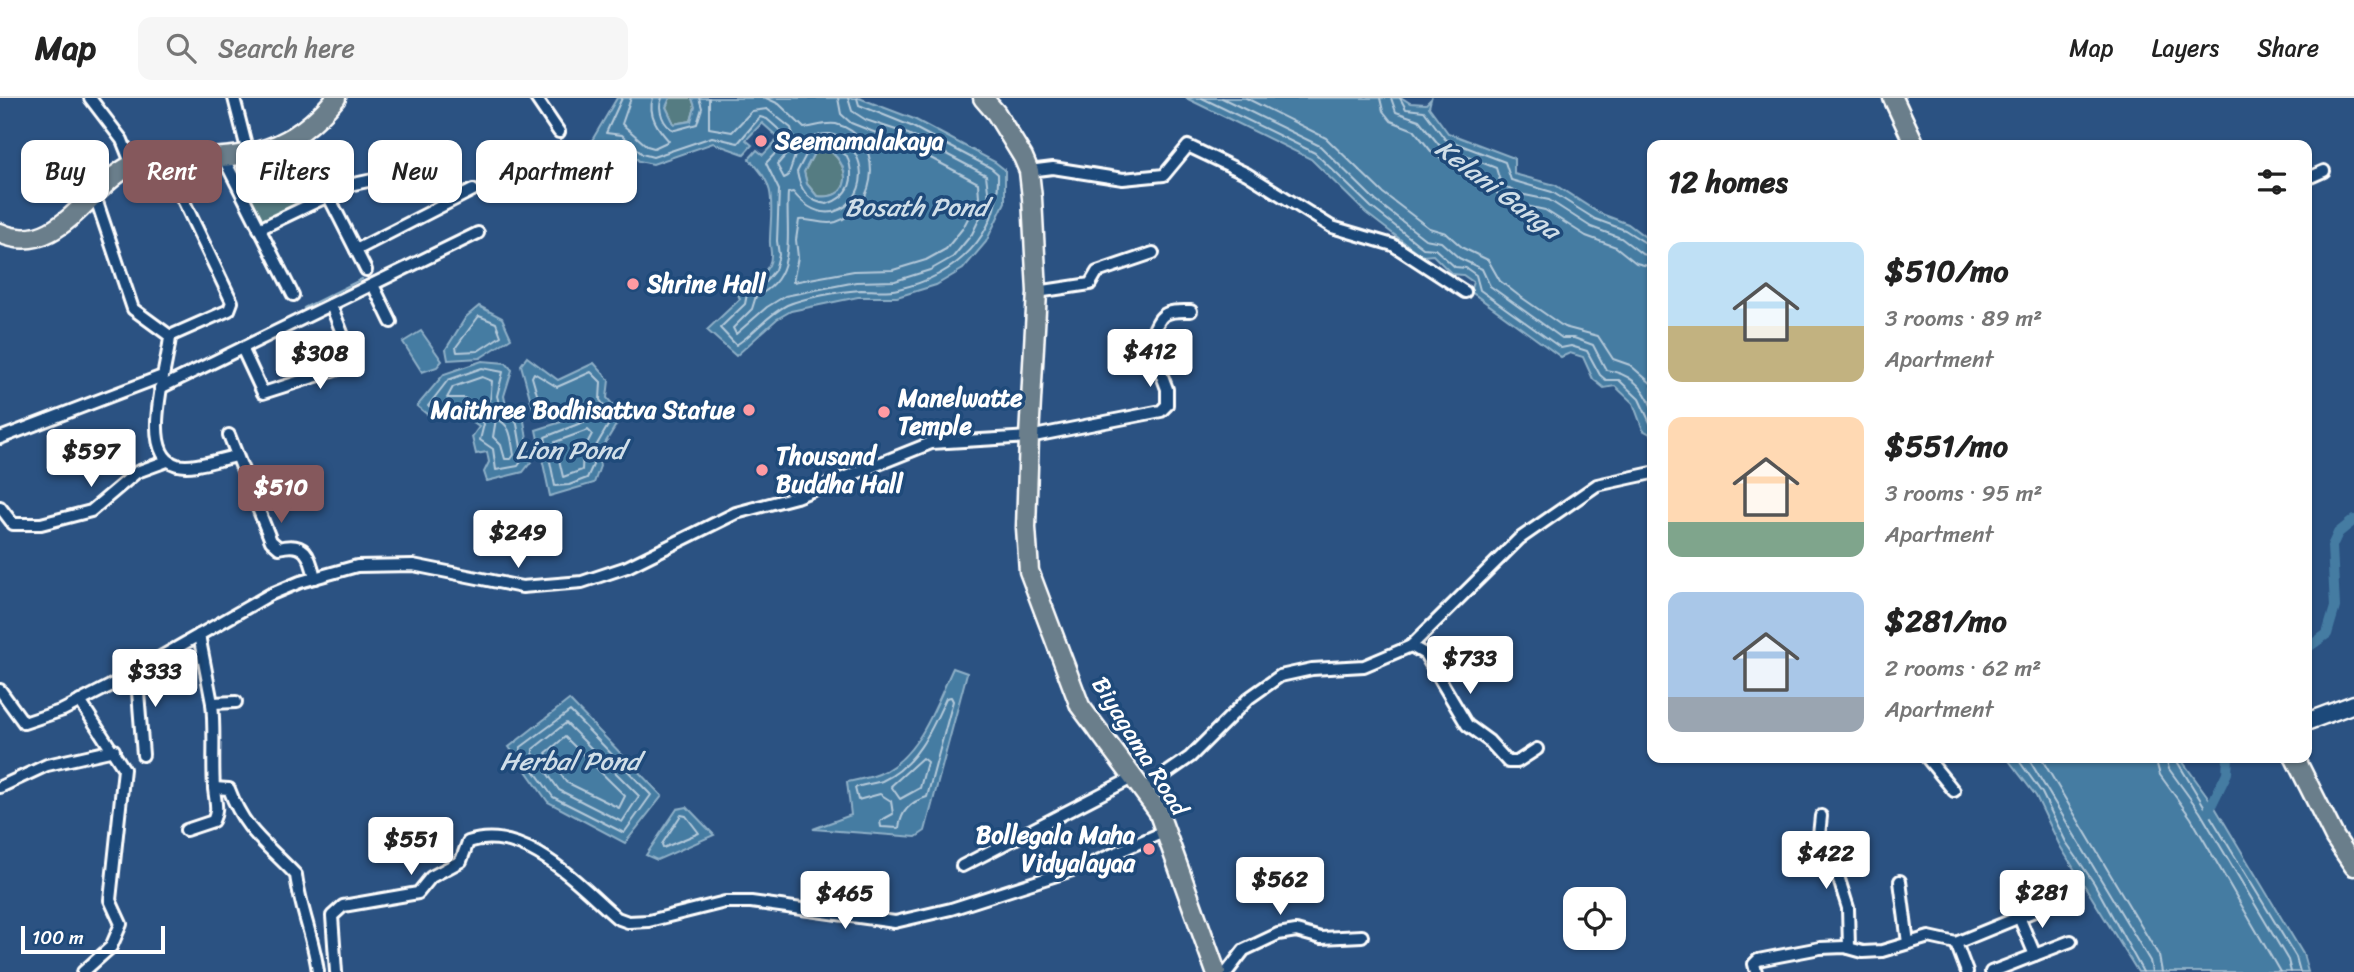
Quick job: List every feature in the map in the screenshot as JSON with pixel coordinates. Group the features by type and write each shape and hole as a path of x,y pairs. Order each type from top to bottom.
{"main road":[{"path":"286,140 298,136 320,118 336,98"},
{"name":"Biyagama Road","path":"983,98 1014,139 1029,171 1037,292 1026,528 1030,571 1080,706 1158,811 1216,972"},
{"path":"1892,98 1913,140"},
{"path":"223,157 236,155"},
{"path":"109,184 123,173"},
{"path":"0,233 22,239 39,237 71,218 87,203"},
{"path":"2312,720 2354,704"},
{"path":"2298,763 2335,838 2354,866"}],"street":[{"path":"90,98 123,142"},
{"path":"233,98 244,140"},
{"path":"536,98 559,132"},
{"path":"298,136 300,140"},
{"path":"1029,171 1053,168 1123,179 1164,175 1188,146 1247,174 1332,227 1393,245 1465,292"},
{"path":"223,157 293,295"},
{"path":"2312,176 2324,171"},
{"path":"356,250 473,190"},
{"path":"97,203 133,309 170,336"},
{"path":"170,336 229,310 232,302 185,203"},
{"path":"259,229 308,203"},
{"path":"332,203 366,270"},
{"path":"0,438 160,383 242,348 478,233"},
{"path":"1037,292 1090,284 1097,272 1153,253"},
{"path":"373,285 391,322"},
{"path":"242,348 263,393 348,366 353,361 331,305"},
{"path":"0,690 24,723 80,701 129,676 269,594 357,566 413,565 522,587 582,582 627,567 736,513 796,497 931,443 1029,437 1161,411 1167,405 1167,389 1149,341 1159,317 1169,310 1191,311"},
{"path":"167,461 157,436 160,383 170,336"},
{"path":"229,435 271,541 279,548 294,545 303,547 308,554 315,578"},
{"path":"0,507 13,524 41,524 91,512 137,472 167,461 179,466 237,456"},
{"path":"962,866 1137,785 1190,757 1249,698 1280,676 1312,669 1364,666 1411,646 1519,539 1597,485 1647,474"},
{"path":"186,831 213,821 218,810 214,788 216,743 212,702 200,635"},
{"path":"1411,646 1425,654 1467,725 1489,741 1508,762 1517,762 1537,749"},
{"path":"129,676 138,692 143,755"},
{"path":"80,701 124,769 110,900 121,924 111,947 82,972"},
{"path":"212,702 236,702"},
{"path":"0,787 47,765 114,750"},
{"path":"1931,763 1954,791"},
{"path":"214,788 229,789 237,810 257,840 296,875 298,897 315,947 318,972"},
{"path":"1821,816 1814,834 1837,873 1848,908 1849,948"},
{"path":"336,972 332,916 343,906 418,892 431,877 461,861 468,842 486,836 542,853 617,918 628,922 649,921 725,902 751,902 894,922 951,909 1088,866 1166,831"},
{"path":"1798,854 1802,849 1815,852 1824,847"},
{"path":"1900,881 1908,943"},
{"path":"1756,972 1754,964 1765,958 1820,948 1849,948 1870,952 1929,937 1956,943 2044,906"},
{"path":"2019,917 2035,955"},
{"path":"1227,972 1244,950 1278,934 1296,930 1321,937 1362,936"},
{"path":"1991,972 2071,941"},
{"path":"1956,943 1968,972"}],"green space":[{"path":"670,98 692,98 695,107 691,121 674,124 666,107"},
{"path":"829,150 842,166 845,182 837,194 817,196 807,184 804,172 814,153"},
{"path":"249,203 304,203 260,223"}],"water":[{"name":"Bosath Pond","path":"617,98 670,98 666,107 674,124 691,121 695,107 692,98 859,98 914,119 995,162 1005,170 1005,202 986,242 963,269 936,285 897,297 858,297 791,311 777,319 736,356 707,330 740,299 737,292 762,274 770,261 771,196 765,178 749,159 757,150 763,155 779,138 762,123 746,140 752,145 744,154 713,143 653,164 639,161 637,140 592,140","holes":["829,150 842,165 845,174 842,188 828,196 817,196 807,184 804,172 814,153"]},
{"name":"Kelani Ganga","path":"1186,98 1402,98 1410,103 1426,104 1431,99 1429,107 1448,133 1514,158 1514,174 1555,185 1599,213 1628,224 1647,238 1647,432 1643,430 1633,403 1615,386 1604,388 1593,379 1583,357 1570,353 1561,357 1470,291 1473,282 1463,275 1452,274 1433,255 1422,256 1366,213 1311,159"},
{"path":"479,306 502,318 511,338 480,358 448,360 446,349 466,317"},
{"path":"421,331 442,361 437,367 422,372 403,342"},
{"name":"Lion Pond","path":"527,357 558,380 594,363 609,380 607,398 622,415 598,455 600,466 594,483 550,496 536,430 583,415 580,406 560,414 535,416 521,365"},
{"path":"482,361 506,363 512,370 504,396 506,406 513,405 524,421 531,462 523,472 487,481 484,472 489,462 487,452 476,454 472,437 479,427 459,413 453,418 428,415 417,406 444,374"},
{"path":"953,668 967,673 925,831 916,837 813,829 851,815 847,782 879,774 905,755 925,728"},
{"name":"Herbal Pond","path":"569,700 662,796 625,843 548,802 509,747"},
{"path":"2011,763 2184,763 2213,804 2303,954 2308,972 2138,972 2060,846 2036,796"},
{"path":"687,807 714,835 657,860 646,855 677,809"}],"waterway":[{"path":"304,308 362,279"},
{"path":"2312,645 2327,634 2335,607 2332,546 2338,533 2354,520"},
{"path":"2208,812 2227,773 2228,763"}],"place":[{"name":"Seemamalakaya","path":"761,141"},
{"name":"Shrine Hall","path":"633,284"},
{"name":"Maithree Bodhisattva Statue","path":"749,410"},
{"name":"Manelwatte Temple","path":"884,412"},
{"name":"Thousand Buddha Hall","path":"762,470"},
{"name":"Bollegala Maha Vidyalayaa","path":"1149,849"}]}
